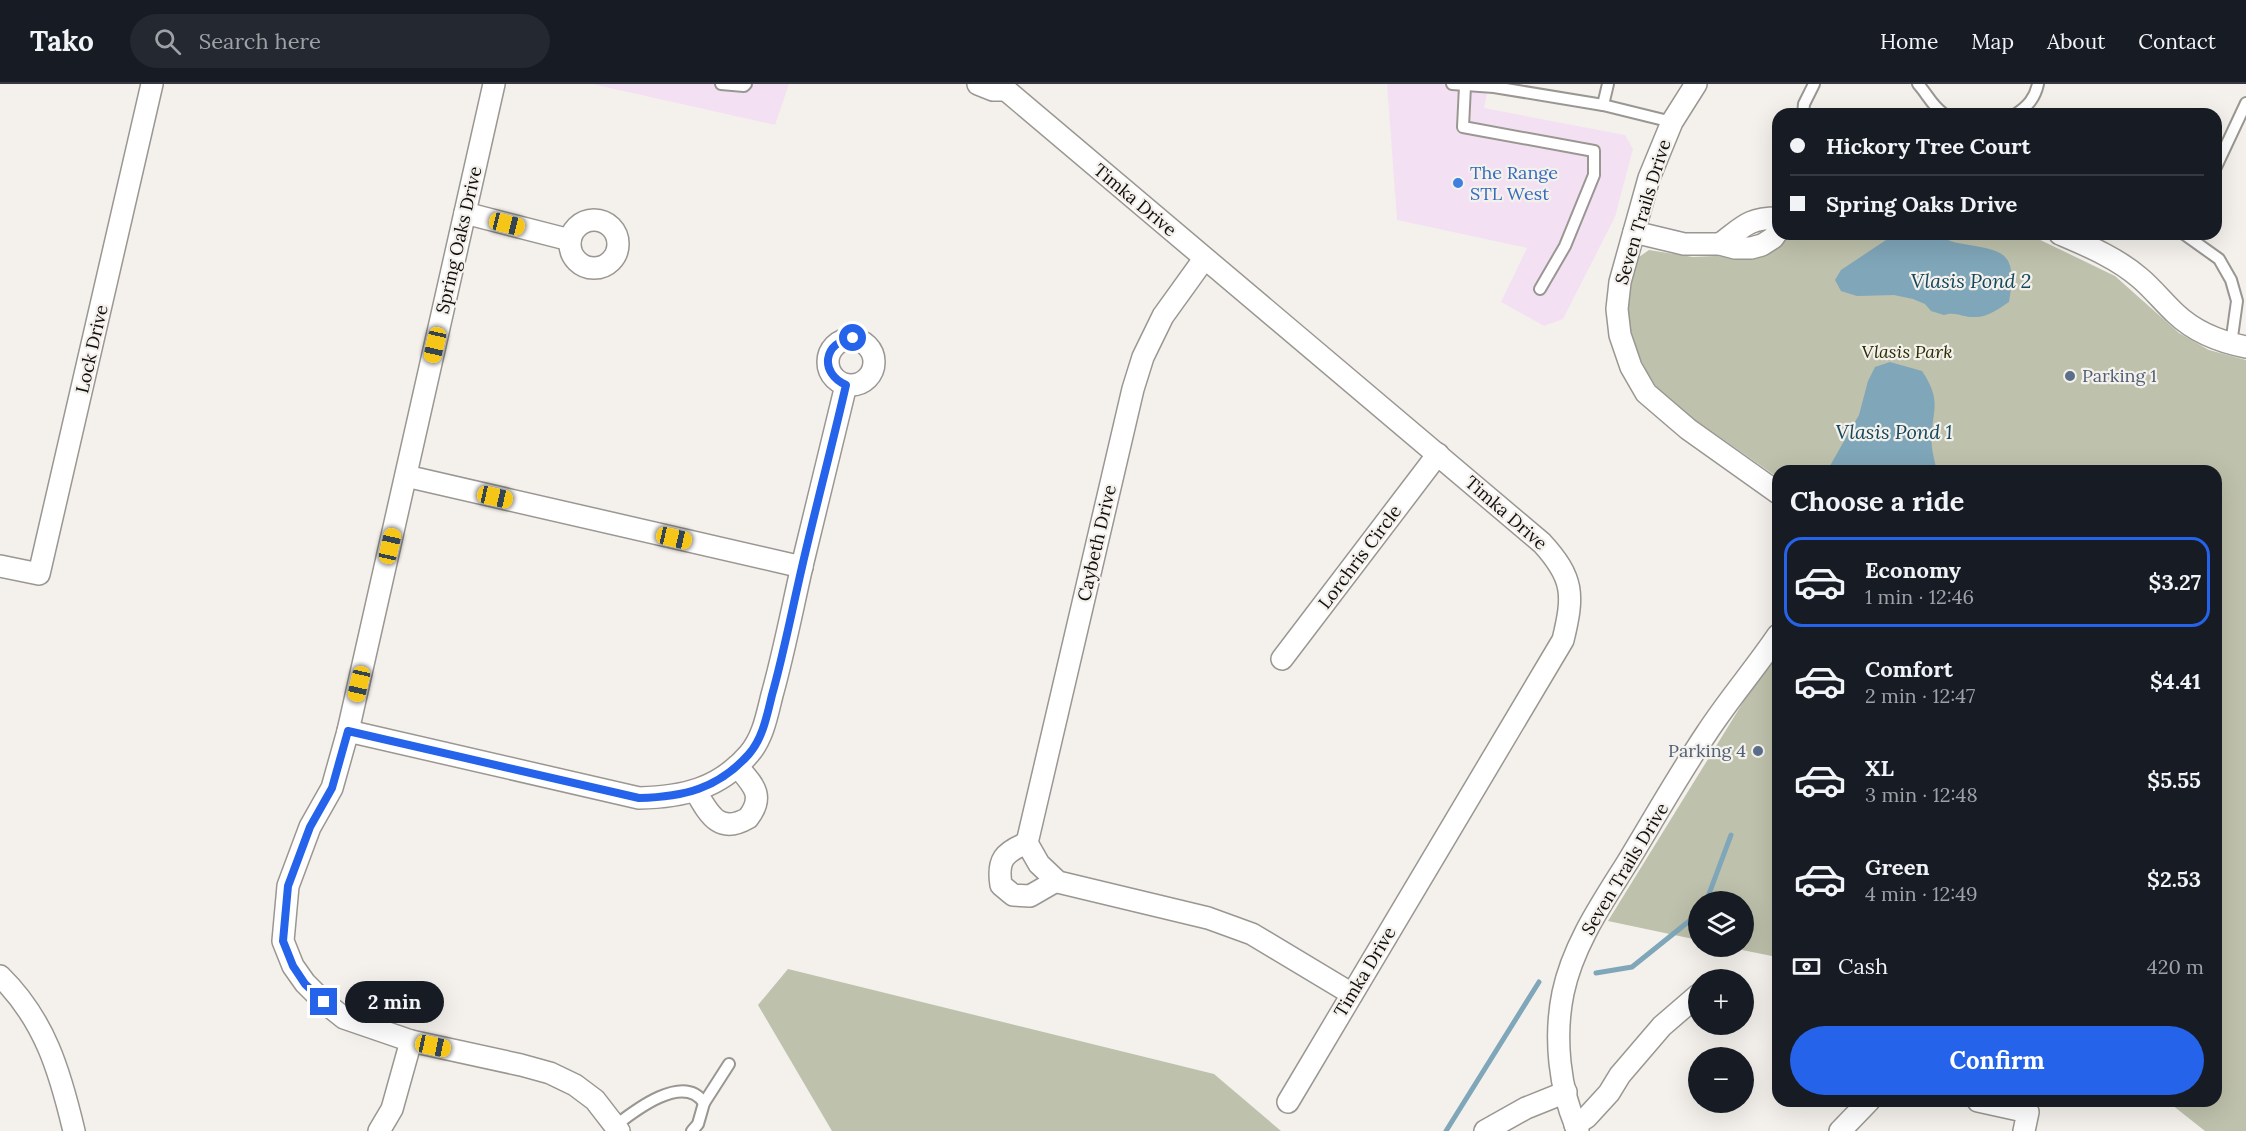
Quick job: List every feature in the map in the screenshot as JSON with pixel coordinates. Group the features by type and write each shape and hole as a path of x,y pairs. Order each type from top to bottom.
{"street":[{"name":"Lock Drive","path":"0,566 39,574 152,84"},
{"name":"Spring Oaks Drive","path":"494,84 348,731 332,788 310,827 288,886 283,941 293,966 305,984 344,1018 411,1041 550,1073 575,1085 595,1100 617,1128"},
{"name":"Timka Drive","path":"978,84 993,90 1005,87 1204,259 1542,543 1559,561 1567,580 1570,600 1563,639 1288,1102"},
{"name":"Seven Trails Drive","path":"1696,84 1672,122 1650,178 1620,282 1617,309 1620,335 1631,367 1646,393 1688,429 1772,489"},
{"path":"465,213 570,240"},
{"path":"1720,244 1749,222 1756,219 1772,218"},
{"path":"1634,232 1684,244 1720,244 1736,248 1752,248 1772,239"},
{"path":"2073,240 2115,260 2140,277 2186,321 2213,338 2239,346"},
{"name":"Caybeth Drive","path":"1027,843 1133,389 1143,357 1162,316 1204,259"},
{"path":"348,731 639,798 677,796 696,792 737,766 751,752 763,728 788,637 802,567 846,385"},
{"name":"Lorchris Circle","path":"1282,659 1438,454"},
{"path":"406,476 802,567"},
{"name":"Seven Trails Drive","path":"1576,1128 1566,1092 1558,1048 1563,994 1574,954 1609,892 1706,734 1772,643"},
{"path":"696,792 707,812 722,823 731,825 748,818 757,802 757,793 737,766"},
{"path":"1056,881 1030,896 1013,895 1001,885 999,869 1006,855 1016,847 1027,843 1039,864 1056,881 1208,918 1252,934 1352,994"},
{"path":"0,976 14,990 46,1038 62,1079 74,1131"},
{"path":"1576,1128 1609,1093 1620,1075 1662,1026 1688,1004"},
{"path":"379,1131 392,1109 411,1041"},
{"path":"1485,1131 1526,1108 1566,1092"},
{"path":"1840,1131 1863,1107"},
{"path":"2005,1107 2028,1112 2024,1131"}],"lane":[{"path":"721,84 744,86 746,84"},
{"path":"1452,84 1494,85 1603,105 1672,122"},
{"path":"1603,105 1608,84"},
{"path":"1804,108 1814,84"},
{"path":"1918,84 1936,108"},
{"path":"2025,108 2037,91 2038,84"},
{"path":"1465,86 1463,127 1594,151 1594,175 1565,246 1540,289"},
{"path":"2222,154 2246,103"},
{"path":"2192,240 2219,259 2231,280 2236,301 2239,346"},
{"path":"692,1131 698,1124 704,1102 729,1064"},
{"path":"617,1128 642,1106 662,1096 676,1092 691,1092 700,1096 704,1102"}],"shaded area":[{"path":"592,84 789,84 775,125"},
{"path":"1387,84 1489,84 1484,108 1625,135 1633,149 1615,217 1563,319 1544,326 1501,302 1527,248 1397,220"}],"green space":[{"name":"Vlasis Park","path":"1772,240 2040,240 2115,276 2179,333 2209,350 2246,360 2246,1131 2205,1131 2175,1107 2222,1107 2222,465 1772,465 1772,474 1684,412 1659,391 1638,354 1629,324 1629,295 1634,270 1639,257 1649,250 1693,257 1735,255"},
{"path":"1772,661 1772,956 1754,952 1754,891 1688,891 1688,938 1608,921 1755,683"},
{"path":"788,969 1214,1074 1281,1131 832,1131 758,1005"}],"water":[{"name":"Vlasis Pond 2","path":"1886,240 1949,240 1986,248 2004,256 2009,262 2011,272 2009,302 1988,315 1978,317 1944,315 1931,311 1925,304 1913,299 1894,295 1857,296 1841,291 1835,280 1841,270"},
{"name":"Vlasis Pond 1","path":"1890,362 1922,371 1933,392 1932,448 1936,465 1830,465 1859,415 1868,381 1875,367"}],"waterway":[{"path":"1710,891 1731,835"},
{"path":"1596,973 1632,967 1688,922"},
{"path":"1446,1131 1539,982"}],"place":[{"name":"The Range STL West","path":"1458,183"},
{"name":"Parking 1","path":"2070,376"},
{"name":"Parking 4","path":"1758,751"}],"route":[{"path":"324,1002 305,984 293,966 283,941 288,886 310,827 332,788 348,731 639,798 660,798 696,792 737,766 751,752 763,728 788,637 802,567 846,385 833,377 829,370 829,354 838,342 853,338"}]}
